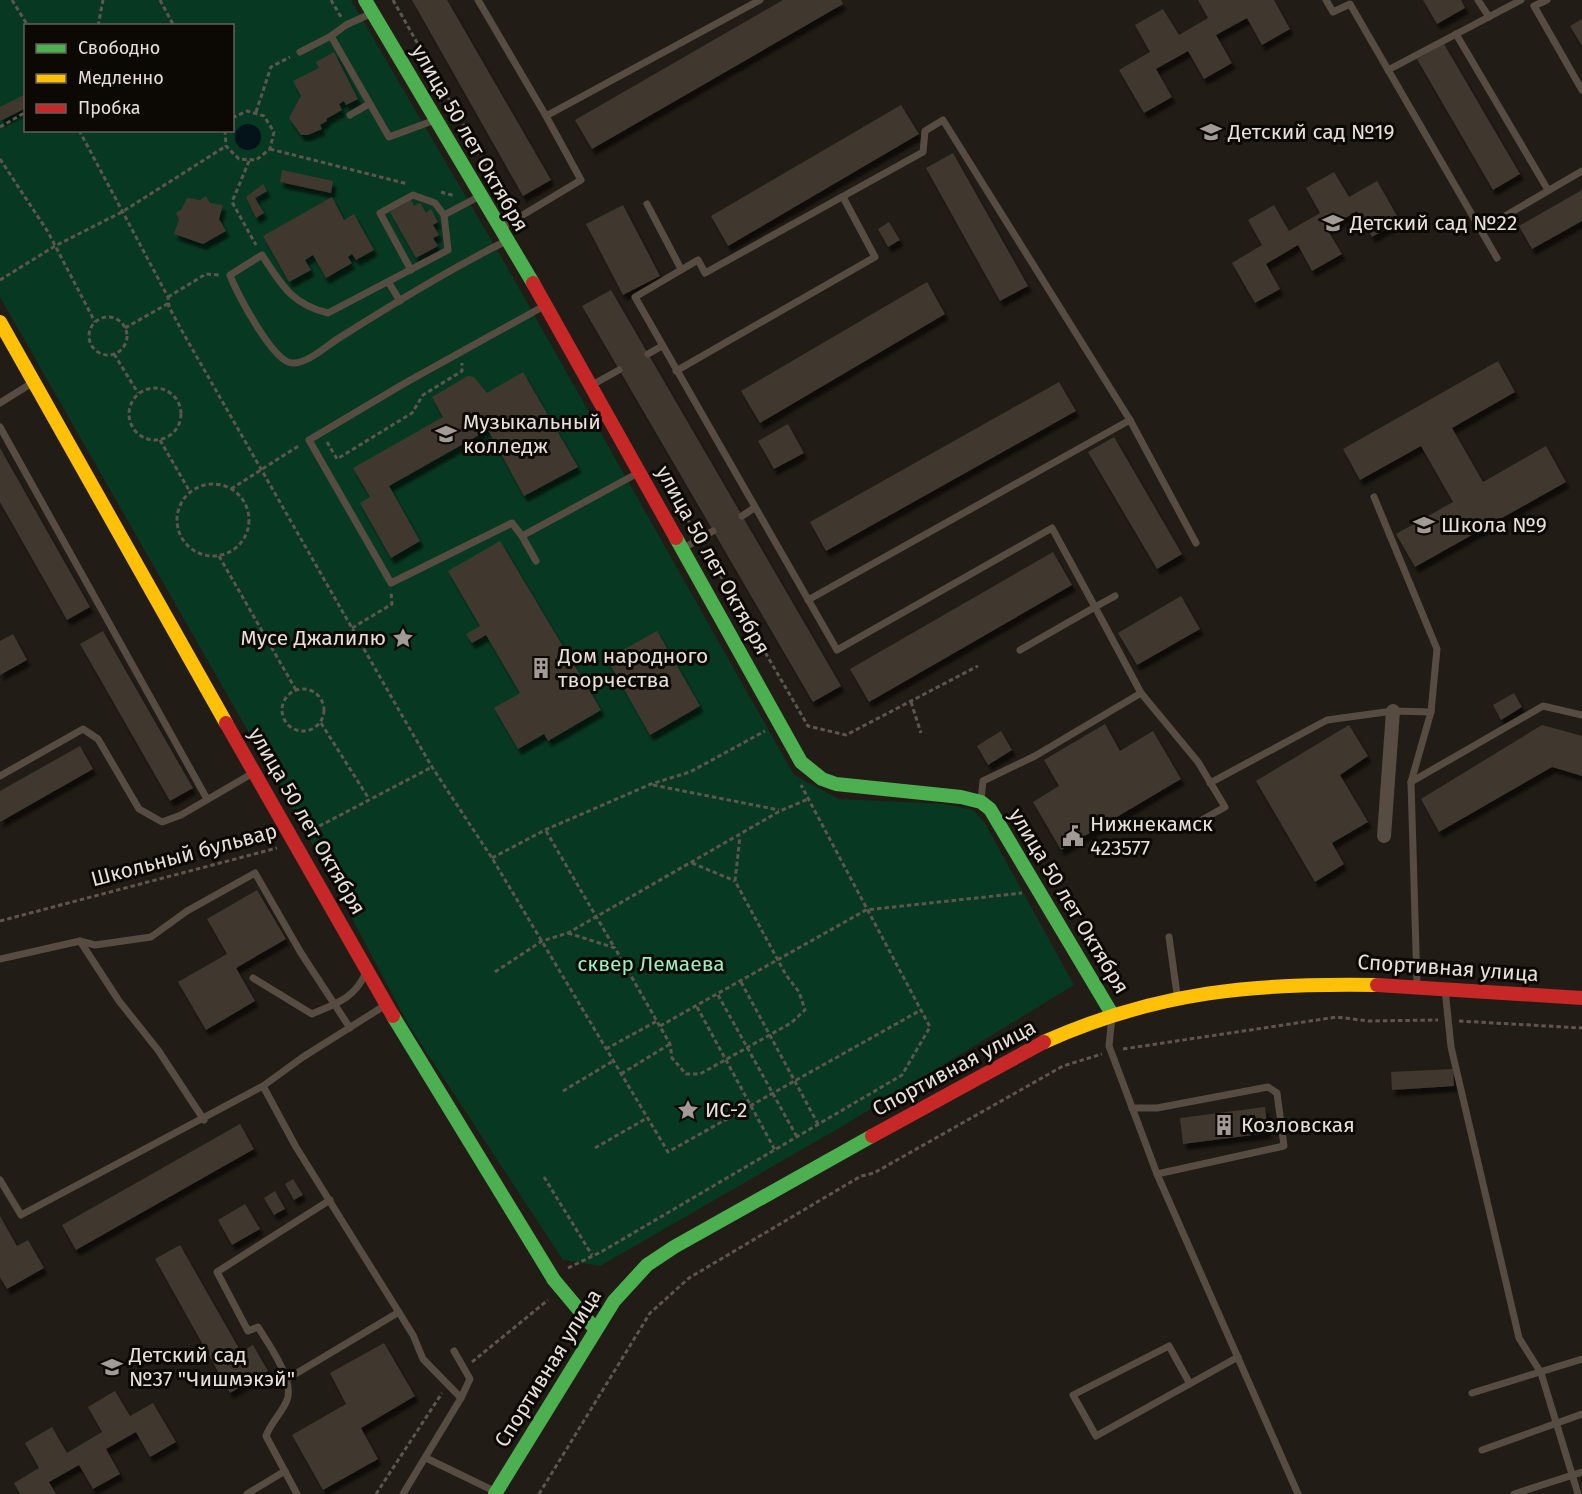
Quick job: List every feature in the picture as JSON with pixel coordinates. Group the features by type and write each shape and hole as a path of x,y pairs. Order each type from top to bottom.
{"street":[{"name":"улица 50 лет Октября","path":"365,0 435,120 476,198 503,235 592,385 801,762 822,779 859,788 950,795 981,802 990,809 1112,1014"},
{"name":"улица 50 лет Октября","path":"0,322 386,1005 503,1199 562,1290 595,1329"},
{"path":"1384,836 1393,711"},
{"name":"Спортивная улица","path":"495,1493 595,1329 629,1282 674,1247 1003,1063 1071,1028 1112,1014 1178,997 1287,984 1340,982 1445,987 1582,998"}],"lane":[{"path":"411,270 380,213 413,195 435,203 444,215 448,250 389,282 328,313 313,309 288,294 262,255 230,275 255,324 284,360 292,363 304,360 503,235 581,180 478,0"},
{"path":"546,116 760,0"},
{"path":"1326,0 1333,12 1350,4 1497,258"},
{"path":"1478,0 1489,17"},
{"path":"1388,70 1521,0 1534,6 1581,85"},
{"path":"1534,6 1547,0"},
{"path":"300,52 331,36 346,25 372,13"},
{"path":"1456,34 1548,190"},
{"path":"331,36 389,137 435,120"},
{"path":"350,115 369,104"},
{"path":"1196,543 1130,420 943,120 925,131 923,152 705,273 698,260 634,297 837,650 1052,528 1141,693 1198,762 1225,807 1200,821"},
{"path":"1481,230 1582,171"},
{"path":"676,371 875,257 843,196"},
{"path":"444,215 476,198"},
{"path":"647,204 681,269"},
{"path":"389,282 400,301"},
{"path":"536,561 512,522 391,583 309,440 546,305"},
{"path":"648,354 662,346"},
{"path":"592,385 619,370"},
{"path":"0,403 34,382"},
{"path":"808,600 1130,420"},
{"path":"0,427 207,799"},
{"path":"522,537 640,471"},
{"path":"1374,497 1437,650 1431,712 1411,782 1417,986"},
{"path":"742,516 754,508"},
{"path":"684,548 713,531"},
{"path":"1020,650 1115,596"},
{"path":"981,802 982,781 1035,756 1141,693"},
{"path":"1411,782 1543,706 1582,715"},
{"path":"1210,783 1327,720 1393,711 1431,712"},
{"path":"0,776 82,729 98,739 139,809 162,822 181,815 255,772"},
{"path":"0,959 80,941 95,945 151,937 187,911 255,873 301,953 350,1028"},
{"path":"1169,937 1178,997"},
{"path":"80,941 119,1001 158,1050 204,1120"},
{"path":"253,978 312,1014 348,998 359,987 367,970"},
{"path":"1445,987 1451,1047 1519,1338 1541,1372 1578,1494"},
{"path":"0,1180 21,1215 204,1120 263,1086 386,1005"},
{"path":"1112,1014 1111,1051 1157,1174 1298,1494"},
{"path":"263,1086 296,1147 413,1335 423,1359 460,1398"},
{"path":"1132,1108 1157,1108 1268,1087 1277,1093 1284,1146 1157,1174"},
{"path":"297,1494 266,1436 271,1423 288,1399 287,1379 258,1327 248,1331 217,1272 330,1200"},
{"path":"287,1379 399,1312"},
{"path":"1190,1384 1169,1346 1073,1395 1096,1436 1190,1384 1238,1357"},
{"path":"403,1494 470,1379 454,1351"},
{"path":"1472,1393 1582,1359"},
{"path":"1482,1450 1582,1414"},
{"path":"426,1458 495,1493"},
{"path":"247,1494 285,1471"},
{"path":"1514,1494 1582,1472"}],"path":[{"path":"12,0 27,24"},
{"path":"99,24 103,0"},
{"path":"160,0 173,24"},
{"path":"331,0 346,25"},
{"path":"393,0 499,189"},
{"path":"256,112 271,67 300,52"},
{"path":"225,132 226,147 236,157 249,161 263,157 270,149 274,136 272,127 264,116 256,112 234,115"},
{"path":"0,127 24,113"},
{"path":"80,132 168,297 169,303 261,469 432,767 492,858 668,1152 921,1010"},
{"path":"0,280 55,246 122,212 226,147"},
{"path":"270,149 417,186"},
{"path":"0,159 55,246 95,322"},
{"path":"249,161 232,202 262,255"},
{"path":"439,192 476,198"},
{"path":"168,297 206,274 230,275"},
{"path":"125,328 169,303"},
{"path":"111,318 125,328 126,340 120,351 114,354 101,354 92,346 89,334 95,322 111,318"},
{"path":"322,433 337,459 412,413 423,395 462,371 461,353"},
{"path":"114,354 138,393"},
{"path":"154,387 171,392 181,407 180,424 175,432 160,440 143,438 131,425 129,408 138,393 154,387"},
{"path":"160,440 190,492"},
{"path":"231,489 309,440"},
{"path":"212,484 231,489 243,500 249,523 239,545 219,555 196,552 180,535 178,512 190,492 212,484"},
{"path":"679,503 696,533"},
{"path":"701,543 808,726 846,735 978,666"},
{"path":"219,555 296,690"},
{"path":"352,628 392,604 391,583"},
{"path":"296,690 309,690 321,698 325,710 321,723 309,731 295,730 289,726 282,713 290,694 296,690"},
{"path":"911,702 921,733"},
{"path":"321,723 369,799"},
{"path":"492,858 545,830 651,784 690,772 778,723"},
{"name":"Школьный бульвар","path":"0,921 270,851 432,767"},
{"path":"562,1290 569,1266 592,1256 902,1075 930,1027 797,778"},
{"path":"651,784 780,811"},
{"path":"495,972 542,941 568,933 780,811 808,798"},
{"path":"545,830 660,1026 670,1044 672,1058 686,1074 700,1074 791,1023 805,1010 799,992 735,881 740,836"},
{"path":"692,863 735,881"},
{"path":"660,1026 866,910 1029,892"},
{"path":"568,933 615,948"},
{"path":"741,982 818,1124"},
{"path":"718,994 797,1137"},
{"path":"697,1007 775,1150"},
{"path":"539,1494 650,1313 666,1296 689,1278 861,1176 874,1173 1063,1066 1111,1051 1337,1017 1368,1021 1448,1021 1582,1028"},
{"path":"606,1049 657,1021"},
{"path":"621,1074 670,1044"},
{"path":"563,1091 613,1061"},
{"path":"596,1148 647,1118"},
{"path":"544,1177 592,1256"}],"green space":[{"name":"сквер Лемаева","path":"0,0 351,0 507,267 794,775 839,799 943,804 973,810 985,823 1074,985 841,1127 600,1266 563,1260 408,1024 313,845 0,297"}],"shaded area":[{"path":"248,124 257,128 261,137 257,146 248,150 239,146 235,137 239,128"}],"building":[{"path":"412,0 447,0 551,180 523,196"},
{"path":"783,0 841,0 843,4 592,149 575,120"},
{"path":"1198,0 1274,0 1290,29 1262,45 1247,18 1216,35 1232,63 1204,79 1188,51 1156,69 1172,97 1144,113 1119,70 1150,52 1135,25 1163,9 1179,35 1208,18"},
{"path":"1423,0 1461,0 1465,8 1437,24"},
{"path":"1582,19 1582,46 1570,26"},
{"path":"1444,44 1520,174 1493,190 1417,59"},
{"path":"334,52 358,99 346,105 344,101 339,104 342,110 326,119 327,121 320,125 322,129 308,135 301,135 289,118 301,96 293,81 319,68 316,62"},
{"path":"24,95 24,109 0,121 0,107"},
{"path":"901,105 919,134 728,246 711,216"},
{"path":"953,153 1028,286 1000,301 926,168"},
{"path":"282,170 333,181 331,193 280,182"},
{"path":"1334,172 1349,197 1377,181 1400,221 1372,237 1357,211 1327,229 1342,254 1312,271 1298,245 1266,264 1280,289 1255,303 1232,263 1262,245 1248,220 1274,205 1289,231 1320,213 1306,188"},
{"path":"263,184 267,191 255,198 264,213 256,218 246,197"},
{"path":"1582,190 1582,221 1532,249 1519,226"},
{"path":"206,196 210,203 223,205 219,219 226,231 203,244 174,234 179,219 176,213 182,209 187,198 200,200"},
{"path":"332,197 344,220 354,214 374,250 356,260 352,254 348,257 352,263 326,278 313,255 305,260 311,270 289,282 263,236"},
{"path":"411,200 414,206 420,203 426,213 431,209 438,222 433,225 439,235 433,238 438,246 416,258 390,212"},
{"path":"623,205 660,276 623,295 586,224"},
{"path":"889,222 900,240 888,247 878,229"},
{"path":"927,282 945,314 760,423 741,391"},
{"path":"611,290 841,686 813,702 582,306"},
{"path":"1498,361 1515,392 1452,428 1483,482 1546,446 1566,482 1415,567 1396,534 1453,502 1421,446 1360,480 1343,449"},
{"path":"523,372 578,467 524,496 488,430 389,486 420,541 391,558 360,503 370,497 353,468 443,417 432,397 468,376 474,377 487,393"},
{"path":"1059,382 1076,411 826,551 810,522"},
{"path":"788,424 804,453 774,469 758,441"},
{"path":"1114,437 1182,554 1157,569 1088,452"},
{"path":"0,448 90,607 67,620 0,502"},
{"name":"Дом народного творчества","path":"500,541 601,710 548,741 544,734 518,749 494,708 520,693 486,635 472,643 466,634 480,626 448,571"},
{"path":"1053,552 1072,585 869,702 850,669"},
{"path":"1181,596 1200,629 1137,665 1118,633"},
{"path":"103,631 193,788 170,801 80,644"},
{"path":"657,631 700,706 650,735 607,659"},
{"path":"13,634 27,660 0,675 0,641"},
{"path":"1514,693 1522,707 1501,720 1493,705"},
{"path":"1105,724 1120,751 1153,731 1181,779 1061,850 1033,802 1059,786 1044,760"},
{"path":"1349,725 1368,756 1340,775 1368,822 1332,843 1344,864 1315,882 1256,781"},
{"path":"1542,725 1582,736 1582,776 1552,767 1439,832 1421,799"},
{"path":"1001,731 1012,750 988,765 977,746"},
{"path":"80,746 93,769 0,822 0,791"},
{"path":"257,890 286,939 236,968 255,1001 206,1030 178,982 227,954 207,919"},
{"path":"1453,1069 1454,1086 1392,1090 1391,1072"},
{"name":"Козловская","path":"1265,1107 1268,1133 1183,1144 1180,1118"},
{"path":"240,1124 254,1149 76,1250 62,1225"},
{"path":"293,1179 303,1195 294,1200 285,1184"},
{"path":"275,1191 285,1209 274,1215 264,1198"},
{"path":"245,1204 260,1229 232,1245 218,1220"},
{"path":"0,1216 17,1246 28,1240 44,1268 7,1289 0,1277"},
{"path":"180,1245 241,1352 253,1345 268,1371 230,1393 155,1259"},
{"path":"384,1343 415,1396 361,1428 378,1459 323,1490 292,1435 346,1404 330,1373"},
{"path":"115,1391 130,1416 153,1403 176,1442 150,1457 136,1432 106,1449 120,1474 93,1489 79,1465 49,1482 56,1494 20,1494 14,1483 39,1468 25,1443 52,1427 67,1453 102,1432 88,1407"}],"traffic: fast":[{"path":"365,0 533,283"},
{"path":"676,538 801,762 822,779 836,784 961,797 981,802 990,809 1112,1014"},
{"path":"393,1016 554,1280 595,1329"},
{"path":"495,1494 614,1301 647,1265 674,1247 872,1136"}],"traffic: slow":[{"path":"0,322 226,723"},
{"path":"1044,1042 1127,1011 1207,994 1289,986 1377,985"}],"traffic: jam":[{"path":"533,283 676,538"},
{"path":"226,723 393,1016"},
{"path":"1377,985 1582,998"},
{"path":"872,1136 1044,1042"}],"place":[{"name":"Детский сад №19","path":"1211,132"},
{"name":"Детский сад №22","path":"1333,223"},
{"name":"Музыкальный колледж","path":"446,434"},
{"name":"Школа №9","path":"1424,525"},
{"name":"Мусе Джалилю","path":"403,638"},
{"name":"Дом народного творчества","path":"541,668"},
{"name":"Нижнекамск 423577","path":"1073,836"},
{"name":"ИС-2","path":"688,1110"},
{"name":"Козловская","path":"1224,1125"},
{"name":"Детский сад №37 \"Чишмэкэй\"","path":"112,1367"}]}
